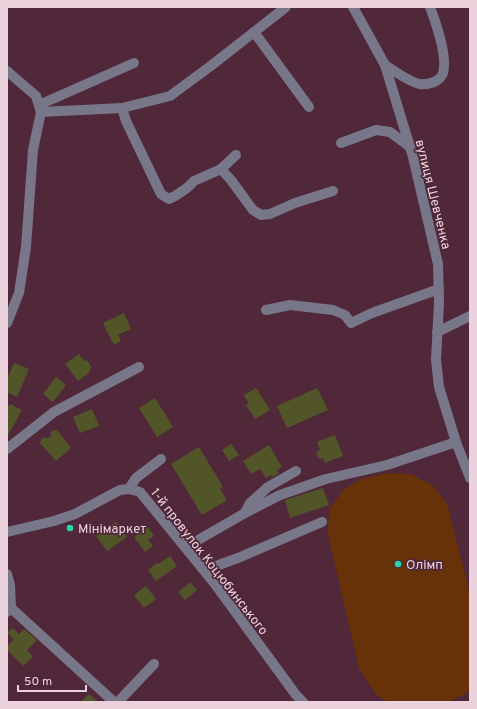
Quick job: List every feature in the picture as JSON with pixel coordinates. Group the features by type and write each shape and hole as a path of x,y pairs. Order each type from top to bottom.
{"street":[{"path":"40,109 122,108 170,96 212,66 286,7"},
{"name":"вулиця Шевченка","path":"352,7 385,65 410,147 438,264 439,303 436,360 439,387 456,442 470,478"},
{"name":"вулиця Шевченка","path":"385,65 419,84 431,83 439,80 443,73 444,62 441,43 430,7"},
{"path":"254,32 309,107"},
{"path":"40,109 134,63"},
{"path":"7,71 36,96 40,109 33,150 26,247 19,293 7,324"},
{"path":"122,108 126,121 161,194 168,199 187,188 194,181 221,169 236,155"},
{"path":"341,143 376,130 390,132 410,147"},
{"path":"221,169 254,210 261,216 333,191"},
{"path":"266,310 290,305 333,310 345,315 352,323 372,313 439,289"},
{"path":"437,332 470,316"},
{"path":"7,449 54,412 139,367"},
{"path":"186,547 280,495 326,479 387,465 456,442"},
{"path":"129,489 136,478 161,459"},
{"path":"245,513 250,503 268,488 296,470"},
{"name":"1-й провулок Коцюбинського","path":"7,532 54,521 75,514 120,490 129,489 140,492 216,584 296,695 303,702"},
{"path":"205,570 238,558 322,522"},
{"path":"7,574 10,585 9,610 114,702"},
{"path":"118,702 154,664"}],"shaded area":[{"name":"Олімп","path":"390,473 410,474 432,485 447,504 470,594 470,688 467,693 448,702 389,702 377,696 359,668 328,534 329,510 344,489 364,478"}],"building":[{"path":"124,313 131,329 118,335 121,341 114,345 103,323"},
{"path":"79,354 84,361 87,360 92,368 89,370 90,372 78,381 65,364"},
{"path":"14,363 29,369 17,397 7,392 7,379"},
{"path":"56,377 66,385 53,402 43,394"},
{"path":"256,388 270,410 255,419 246,405 249,403 244,395"},
{"path":"317,388 328,410 287,428 277,406"},
{"path":"155,398 173,427 157,437 139,408"},
{"path":"10,404 22,410 7,437 7,409"},
{"path":"92,409 99,426 80,433 73,417"},
{"path":"53,430 58,431 71,448 56,461 40,443 42,438 51,437"},
{"path":"335,435 343,456 325,463 323,458 319,459 316,452 320,450 317,442"},
{"path":"231,444 239,455 229,461 222,450"},
{"path":"269,445 282,467 277,470 279,473 273,477 271,475 266,478 260,469 251,474 243,461"},
{"path":"199,447 223,487 220,489 227,500 202,515 171,464"},
{"path":"323,488 329,505 290,518 285,500"},
{"path":"116,522 127,537 107,551 96,536"},
{"path":"148,527 154,536 148,540 153,546 145,552 134,537"},
{"path":"170,556 177,566 156,581 148,570"},
{"path":"190,582 197,590 185,600 178,592"},
{"path":"146,586 156,599 144,608 134,595"},
{"path":"13,628 19,634 24,629 37,640 27,650 33,657 23,666 7,650 7,646 14,640 7,633"},
{"path":"89,694 98,702 81,702"}],"place":[{"name":"Мінімаркет","path":"70,528"},
{"name":"Олімп","path":"398,564"}]}
